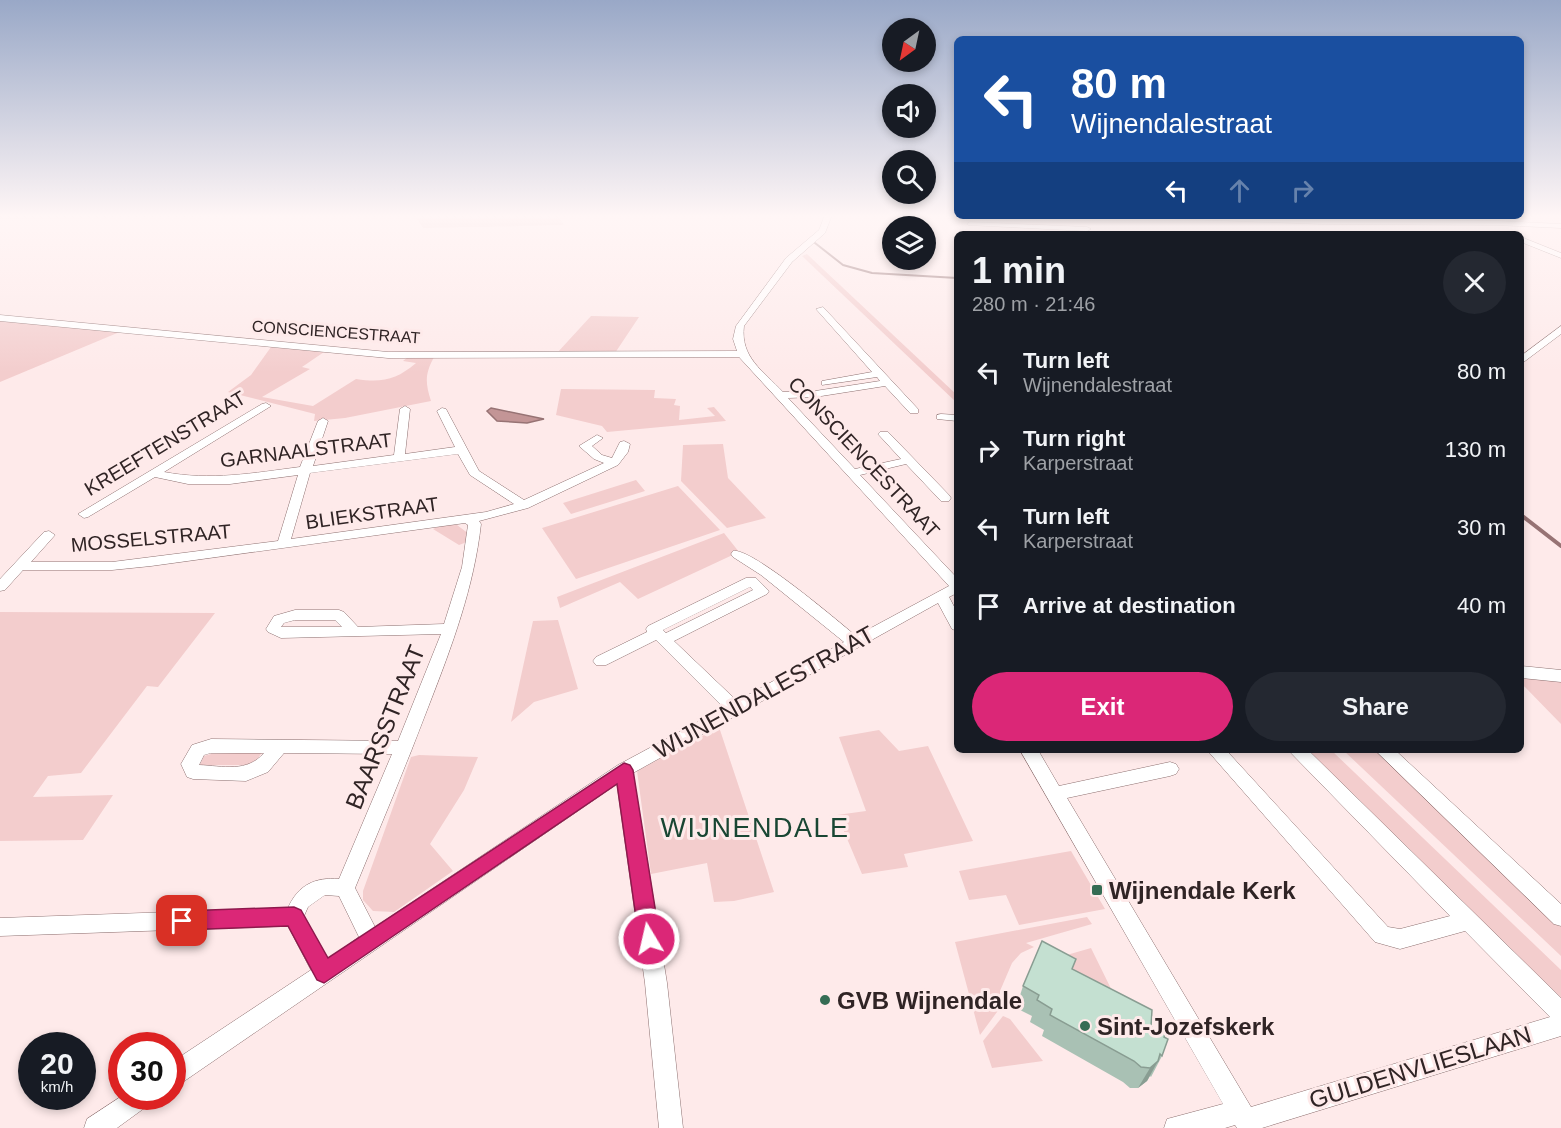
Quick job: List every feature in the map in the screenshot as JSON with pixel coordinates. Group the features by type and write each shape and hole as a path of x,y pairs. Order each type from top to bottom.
{"street":[{"path":"742,354 738,339 740,326 783,268"},
{"path":"820,309 915,411"},
{"name":"CONSCIENCESTRAAT","path":"0,318 388,355 742,354 785,394 952,589"},
{"path":"1524,360 1561,329"},
{"path":"785,394 804,387 879,374"},
{"path":"785,394 815,394 888,383"},
{"name":"KREEFTENSTRAAT","path":"84,514 266,406"},
{"path":"399,458 405,409"},
{"path":"442,411 474,473 524,504"},
{"path":"941,417 954,418"},
{"path":"283,545 323,421"},
{"path":"885,434 945,498"},
{"path":"597,438 585,446 589,451 614,463 622,452 624,444"},
{"name":"GARNAALSTRAAT","path":"154,473 209,481 462,450"},
{"path":"852,473 910,460"},
{"name":"BLIEKSTRAAT","path":"283,545 471,522 524,504 614,463"},
{"name":"BAARSSTRAAT","path":"345,888 404,748 450,629 472,558 471,522"},
{"name":"MOSSELSTRAAT","path":"0,587 22,566 49,534"},
{"name":"MOSSELSTRAAT","path":"22,566 122,565 283,545"},
{"path":"738,554 766,572 854,642"},
{"path":"601,661 661,637 762,591 750,581 653,629 661,637 734,708"},
{"name":"WIJNENDALESTRAAT","path":"186,1067 624,770 952,589"},
{"path":"354,632 450,629"},
{"path":"1524,672 1561,676"},
{"path":"280,746 404,748"},
{"path":"1031,753 1245,1120"},
{"path":"1219,753 1382,935 1400,939 1469,921"},
{"path":"1300,753 1561,1013"},
{"path":"1387,753 1561,916"},
{"path":"1054,794 1170,769"},
{"path":"624,770 656,983 671,1128"},
{"path":"294,917 301,901 322,886 345,888 372,941"},
{"path":"0,927 294,917"},
{"path":"294,917 324,973"},
{"name":"GULDENVLIESLAAN","path":"1176,1128 1245,1120 1561,1025"},
{"path":"96,1128 122,1110"}],"shaded area":[{"path":"814,268 822,268 954,392 954,400"},
{"path":"591,316 639,317 615,353 557,353"},
{"path":"0,320 122,331 0,382"},
{"path":"271,347 324,352 302,367 310,369 262,397 313,406 356,379 374,381 395,377 416,363 403,361 408,357 434,357 427,378 431,401 345,418 314,421 315,414 228,392 251,375"},
{"path":"561,389 655,390 654,398 676,399 674,405 680,406 679,420 715,416 707,408 714,407 726,421 607,432 602,426 556,415"},
{"path":"491,408 544,419 527,423 497,421 487,411"},
{"path":"723,444 728,478 766,518 727,528 681,481 683,445"},
{"path":"636,480 645,491 571,514 563,503"},
{"path":"678,486 720,530 576,579 542,528"},
{"path":"445,524 457,525 469,534 467,542 459,545 433,529"},
{"path":"724,533 739,552 638,599 620,582 560,608 557,597"},
{"path":"0,612 215,613 158,687 147,686 81,773 48,776 33,797 113,795 83,840 0,841"},
{"path":"558,620 578,689 534,702 511,722 533,621"},
{"path":"1524,677 1561,681 1561,724 1524,686"},
{"path":"719,727 774,892 734,901 714,902 707,863 651,874 637,771"},
{"path":"879,730 899,751 928,746 973,841 904,854 908,867 862,874 837,815 866,811 839,737"},
{"path":"262,752 256,762 248,765 200,765 204,756 211,754"},
{"path":"1305,753 1334,753 1561,970 1561,1004"},
{"path":"1346,753 1378,753 1561,923 1561,956"},
{"path":"419,755 478,757 464,790 430,844 453,871 394,912 373,911 363,900 363,891 411,757"},
{"path":"1071,851 1105,909 1019,925 1006,895 969,900 959,871"},
{"path":"1087,917 1092,924 1026,943 1034,947 1021,953 1012,963 1000,991 1000,1008 980,1035 955,942"},
{"path":"1091,948 1120,1007 1053,959"},
{"path":"1003,1016 1010,1019 1043,1061 992,1068 983,1041"}],"building":[{"path":"1042,941 1076,959 1072,969 1152,1010 1151,1027 1165,1034 1164,1037 1168,1039 1158,1061 1150,1068 1141,1067 1050,1015 1052,1009 1037,1000 1039,995 1023,986"}],"waterway":[{"path":"853,268 872,273 954,278"},
{"path":"1524,517 1561,546"}],"place":[{"name":"Wijnendale Kerk","path":"1097,890"},
{"name":"GVB Wijnendale","path":"825,1000"},
{"name":"Sint-Jozefskerk","path":"1085,1026"}],"district":[{"name":"WIJNENDALE","path":"755,828"}],"route":[{"path":"182,921 294,917 324,973 624,770 649,939"}]}
